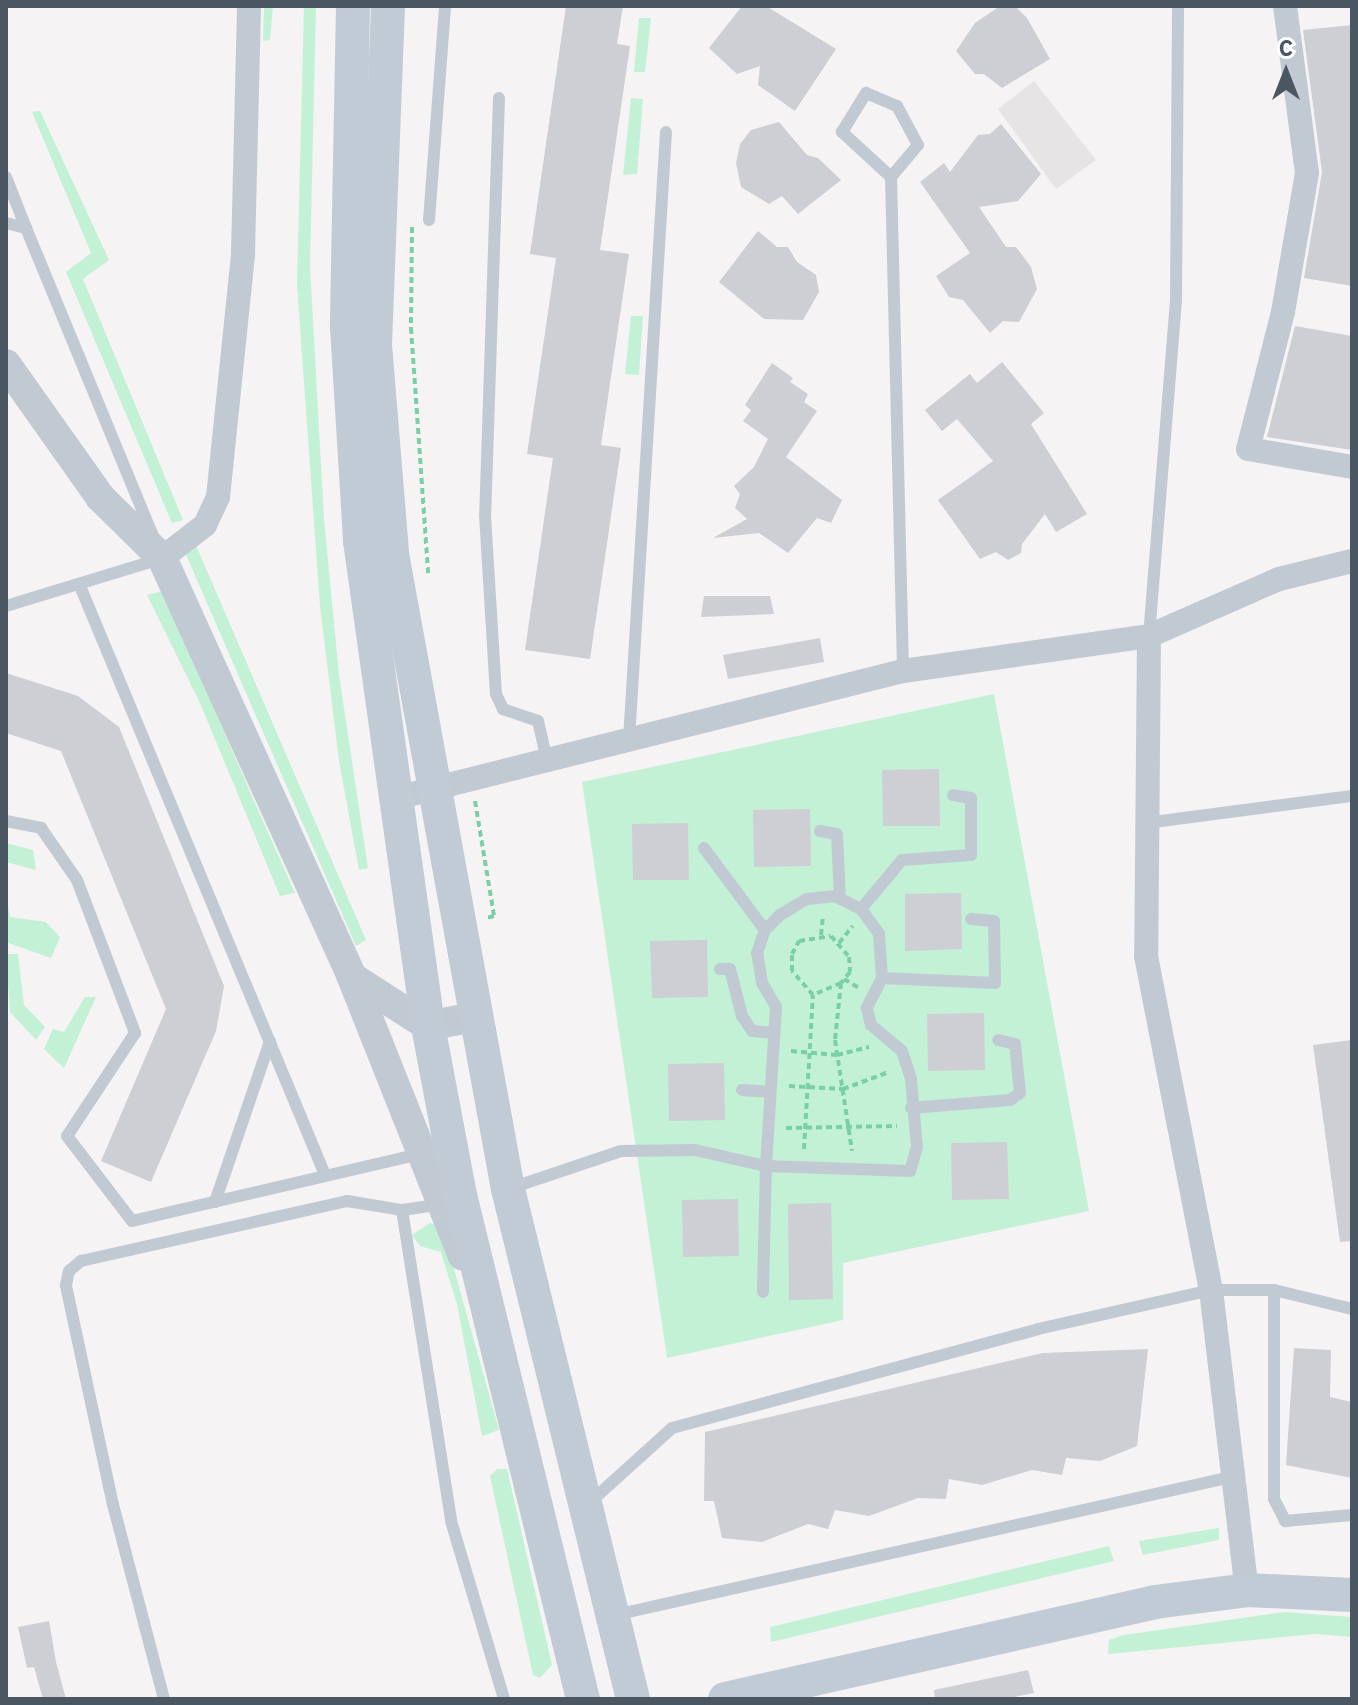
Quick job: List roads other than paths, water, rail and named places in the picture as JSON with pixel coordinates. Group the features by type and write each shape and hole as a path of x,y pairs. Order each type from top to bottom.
{"main road":[{"path":"353,6 347,327 360,541 428,1026 460,1195 583,1699"},
{"path":"388,6 375,345 392,554 473,1017 508,1189 633,1699"},
{"path":"725,1699 1155,1602 1247,1590 1352,1595"}],"street":[{"path":"162,558 205,525 218,497 243,253 249,6"},
{"path":"1285,6 1307,173 1283,312 1248,449 1352,467"},
{"path":"6,364 100,497 162,558 351,975 496,1341"},
{"path":"396,798 435,792 547,760 903,671 1149,636 1279,579 1352,561"},
{"path":"1149,636 1146,956 1211,1290 1231,1477 1247,1590"},
{"path":"351,975 428,1026 473,1017"}],"lane":[{"path":"429,220 445,6"},
{"path":"1149,636 1176,300 1178,6"},
{"path":"891,177 842,132 866,93 897,106 918,145 891,177 903,671"},
{"path":"499,98 485,515 496,694 503,709 538,721 547,760"},
{"path":"629,740 666,132"},
{"path":"6,177 162,558 80,586 6,606"},
{"path":"6,223 26,228"},
{"path":"80,586 325,1175"},
{"path":"861,909 902,860 971,855 971,798 953,795"},
{"path":"1146,823 1352,796"},
{"path":"6,821 41,828 77,880 135,1033 67,1136 132,1221 422,1154"},
{"path":"820,831 837,834 840,899"},
{"path":"704,848 765,930"},
{"path":"508,1189 621,1151 695,1150 766,1166 910,1171 917,1147 905,1062 902,1051 871,1025 867,1008 882,978 879,934 861,909 840,899 807,899 765,930 757,953 762,983 776,1007 766,1166 763,1292"},
{"path":"882,978 995,983 994,921 971,919"},
{"path":"720,969 730,969 742,1016 752,1031 774,1033"},
{"path":"911,1108 1010,1100 1020,1093 1015,1044 998,1040"},
{"path":"215,1202 270,1041"},
{"path":"742,1090 771,1088"},
{"path":"164,1699 113,1505 66,1285 69,1271 81,1261 347,1201 402,1210 443,1204"},
{"path":"402,1210 451,1521 504,1699"},
{"path":"585,1506 672,1428 1038,1329 1211,1290 1274,1290 1352,1309"},
{"path":"1274,1290 1274,1499 1285,1521 1352,1515"},
{"path":"612,1616 1231,1477"}]}
